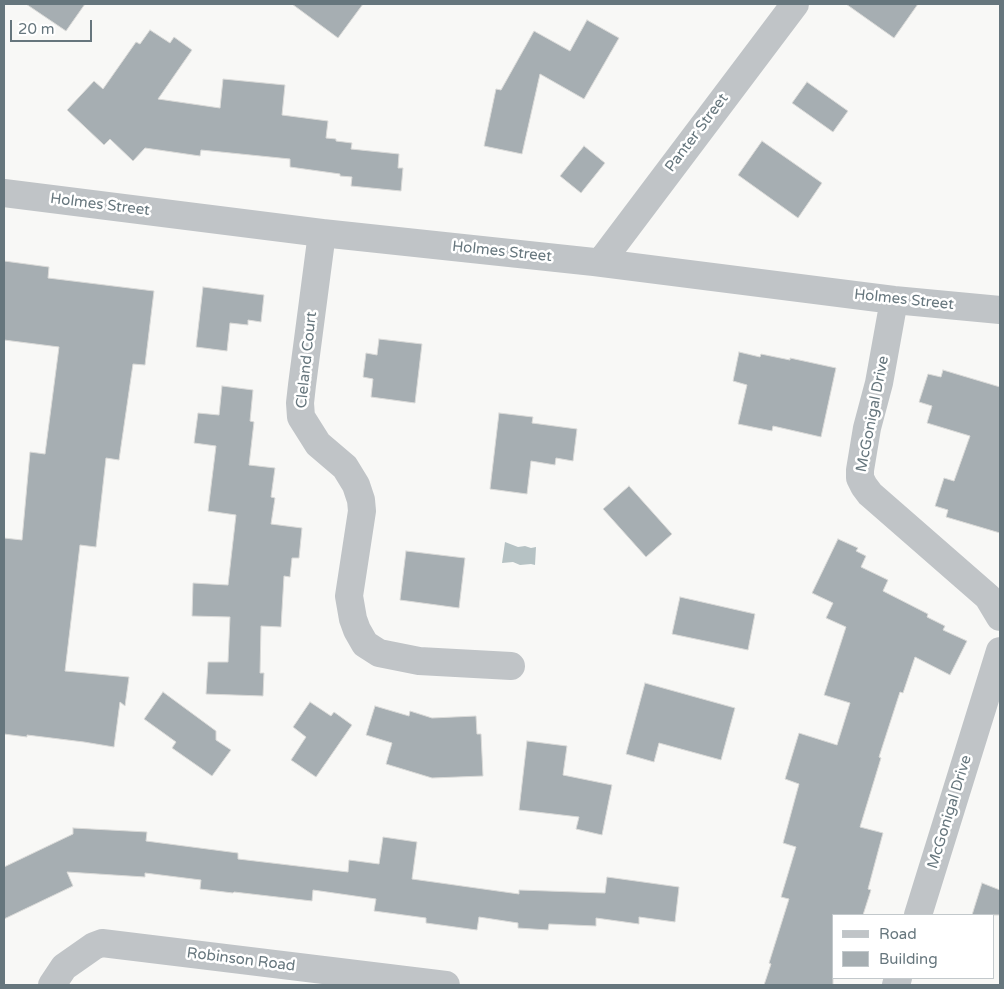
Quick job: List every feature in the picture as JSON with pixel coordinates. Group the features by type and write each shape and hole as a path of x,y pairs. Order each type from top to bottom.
{"street":[{"name":"Panter Street","path":"600,263 795,4"},
{"name":"Holmes Street","path":"4,193 322,233 600,263 894,300 1000,310"},
{"name":"Cleland Court","path":"322,233 302,384 301,417 318,444 345,467 356,485 361,500 362,511 349,596 357,630 365,644 379,653 418,661 511,666"},
{"name":"McGonigal Drive","path":"894,300 879,383 867,428 860,478 870,494 988,596 1000,617"},
{"name":"McGonigal Drive","path":"918,914 1000,652"},
{"name":"Robinson Road","path":"52,985 64,967 94,946 102,943 446,985"}],"shaded area":[{"path":"505,542 518,547 536,547 535,565 520,565 513,562 502,563"}],"building":[{"path":"26,4 85,4 66,31"},
{"path":"292,4 363,4 338,38"},
{"path":"846,4 918,4 894,38"},
{"path":"587,20 619,38 584,99 540,74 522,154 484,146 496,89 501,90 534,31 570,51"},
{"path":"150,30 170,43 174,37 192,50 158,99 220,108 223,79 285,85 282,115 328,121 326,138 352,143 351,149 399,154 398,168 403,168 401,191 351,186 352,177 290,167 290,159 201,150 200,156 145,148 133,161 110,139 104,145 67,110 94,81 103,89 136,42 140,44"},
{"path":"807,82 848,111 833,132 792,103"},
{"path":"762,141 822,183 798,218 738,175"},
{"path":"584,146 605,163 581,193 560,176"},
{"path":"4,261 49,267 48,278 154,291 145,365 133,364 119,460 106,458 96,547 80,545 65,671 129,677 125,706 120,702 114,747 27,735 27,737 4,734 4,538 22,540 30,452 45,454 59,347 4,340"},
{"path":"203,287 264,295 261,322 248,320 248,325 230,323 227,351 196,347"},
{"path":"379,339 422,344 415,403 371,397 373,379 363,377 366,353 377,355"},
{"path":"739,352 760,357 761,354 790,360 790,358 836,368 821,437 773,426 772,431 738,424 747,385 733,381"},
{"path":"943,370 1000,387 1000,533 946,517 948,510 935,506 944,478 954,481 970,436 927,423 932,406 919,402 928,374 941,377"},
{"path":"222,386 253,390 250,421 254,422 249,465 275,468 271,497 275,498 271,524 302,528 299,558 292,558 290,577 284,576 281,627 261,626 260,673 264,673 263,696 206,694 208,662 228,662 230,617 192,616 193,583 228,585 236,515 208,511 216,446 194,443 198,413 219,415"},
{"path":"499,413 533,417 532,423 577,429 573,461 556,458 555,465 531,461 527,494 490,489"},
{"path":"629,486 672,534 646,557 603,509"},
{"path":"838,539 858,548 856,551 866,556 861,567 888,580 883,591 928,614 927,617 945,626 943,630 967,641 950,675 915,657 903,693 900,692 879,757 881,758 860,827 883,833 868,889 871,890 863,914 832,914 833,985 764,985 789,899 781,897 796,847 783,843 799,784 785,779 799,733 837,745 850,703 824,695 846,627 826,618 833,603 812,593"},
{"path":"406,551 465,558 459,608 400,600"},
{"path":"680,597 755,614 748,650 672,634"},
{"path":"645,683 735,708 721,760 659,743 654,762 626,754"},
{"path":"163,692 216,731 216,740 231,750 212,776 172,748 176,742 144,719"},
{"path":"310,702 331,716 334,712 352,725 316,777 291,760 306,737 293,727"},
{"path":"375,706 409,716 410,711 432,718 476,716 477,734 481,734 483,776 432,778 386,764 392,743 366,735"},
{"path":"527,741 567,746 563,775 612,785 602,835 576,829 579,817 519,810"},
{"path":"73,828 147,832 146,841 238,853 238,859 348,872 349,860 379,864 383,837 417,842 412,879 519,894 519,890 605,893 607,877 679,887 675,922 639,917 639,924 596,918 596,926 549,924 548,930 518,928 518,923 479,917 477,930 426,923 426,918 374,911 376,899 313,890 312,901 200,889 201,880 145,873 145,877 67,872 73,886 4,919 4,867 73,834"},
{"path":"982,883 1000,890 1000,915 972,914"}]}
